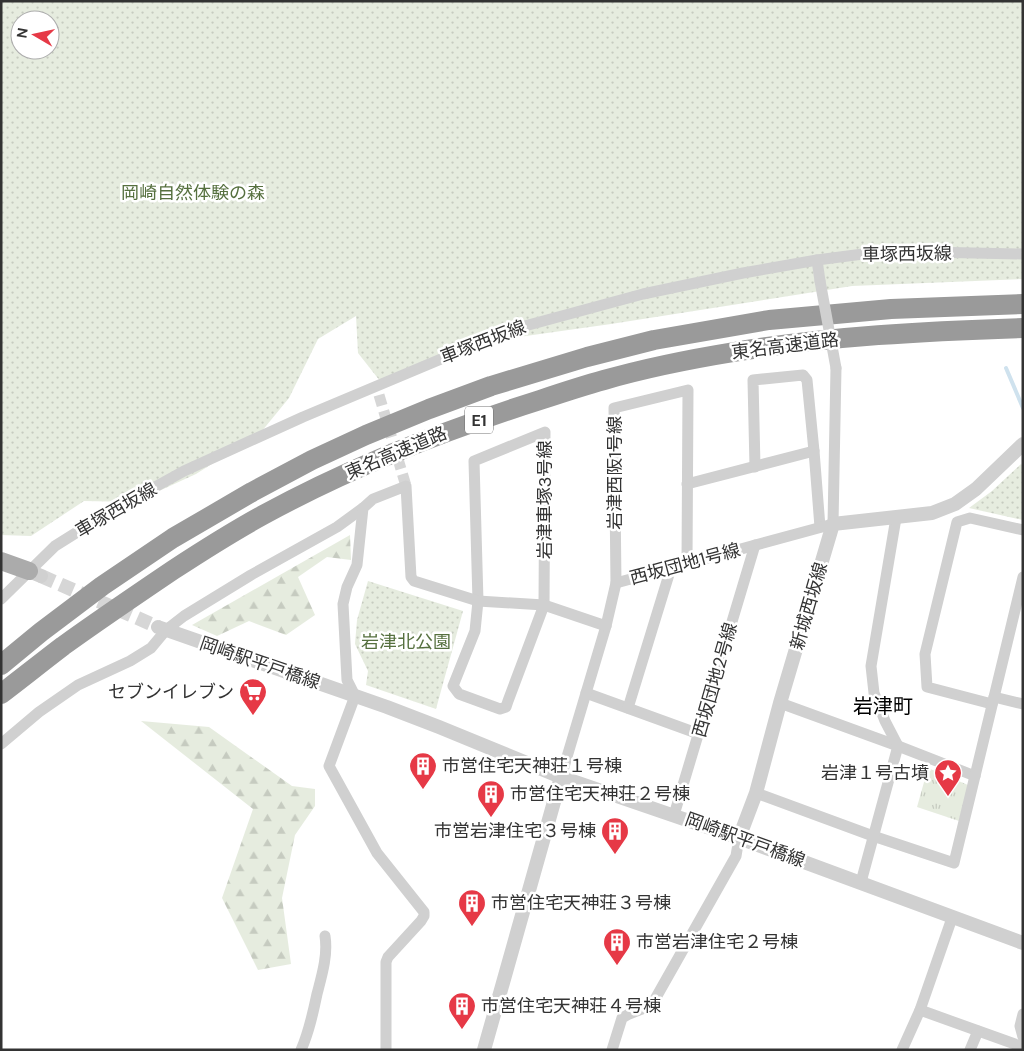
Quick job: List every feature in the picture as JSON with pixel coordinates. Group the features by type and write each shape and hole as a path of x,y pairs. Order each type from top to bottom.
{"highway":[{"name":"東名高速道路","path":"1,665 41,632 110,581 173,538 252,492 312,460 366,435 429,408 491,386 587,357 654,340 769,320 890,308 1023,304"},
{"name":"東名高速道路","path":"1,694 62,647 131,598 262,515 373,461 497,414 606,379 733,352 801,342 874,335 1023,328"}],"main road":[{"path":"1,561 35,574"}],"street":[{"name":"車塚西坂線","path":"1,599 35,574 56,546 106,514 184,471 286,424 378,390 510,330 643,294 817,260 886,251 1023,254"},
{"name":"新城西坂線","path":"739,838 756,793 827,526 836,368 817,260"},
{"path":"755,466 753,380 803,374 807,380 814,451 827,526 932,513 955,504 976,489 1022,448"},
{"name":"岩津西阪1号線","path":"616,583 614,408 688,390 688,484"},
{"name":"岩津車塚3号線","path":"478,601 474,461 545,432 544,605"},
{"path":"688,563 688,484 814,451"},
{"path":"1,744 39,712 78,685 130,661 151,648 162,628 337,527 373,499 406,486 411,577 414,581 478,601 544,605 606,626"},
{"path":"363,508 357,565 347,587 343,604 347,680 355,696 330,766 377,853 424,912 421,921 388,957 386,962 386,1050"},
{"path":"861,882 898,746 885,721 874,693 871,666 896,518"},
{"path":"1023,530 970,518 957,522 925,654 927,687 1023,704"},
{"name":"西坂団地1号線","path":"561,777 606,626 616,583 827,526"},
{"name":"西坂団地2号線","path":"674,815 754,545"},
{"path":"628,708 671,568"},
{"path":"756,793 872,836 954,863 993,700 1019,611 1023,577"},
{"path":"478,601 475,631 453,686 460,694 500,708 506,707 544,605"},
{"name":"岡崎駅平戸橋線","path":"162,628 439,727 561,777 739,838 1023,943"},
{"path":"586,693 699,734"},
{"path":"780,703 975,776"},
{"path":"484,1050 561,777"},
{"path":"614,1049 622,1018 647,1008 654,1001 736,856 739,838"},
{"path":"902,1050 920,1010 952,918"},
{"path":"301,1050 308,1034 323,968 327,946 325,936"},
{"path":"920,1010 1023,1047"},
{"path":"1023,1014 1020,1026 1023,1037"},
{"path":"970,1050 978,1031"}],"green space":[{"name":"岡崎自然体験の森","path":"1,1 1023,1 1023,279 852,286 477,343 384,386 358,353 356,316 318,339 289,398 257,437 196,474 135,502 84,501 31,536 1,535"},
{"path":"1021,464 1023,466 1023,520 969,508 992,491"},
{"path":"350,535 351,560 327,557 298,577 315,615 286,635 249,621 217,636 192,625"},
{"name":"岩津北公園","path":"368,581 463,611 436,709 366,685 368,671 355,644 357,620"},
{"path":"141,721 209,727 292,786 315,789 315,806 295,835 282,898 291,964 258,970 222,898 253,809"},
{"path":"928,768 968,785 959,821 917,807"}],"waterway":[{"path":"1006,368 1023,408"}],"tunnel":[{"path":"379,395 406,486"},
{"path":"41,576 158,627"}],"place":[{"name":"セブンイレブン","path":"253,716"},
{"name":"市営住宅天神荘１号棟","path":"423,790"},
{"name":"岩津１号古墳","path":"948,797"},
{"name":"市営住宅天神荘２号棟","path":"491,818"},
{"name":"市営岩津住宅３号棟","path":"615,855"},
{"name":"市営住宅天神荘３号棟","path":"472,927"},
{"name":"市営岩津住宅２号棟","path":"617,966"},
{"name":"市営住宅天神荘４号棟","path":"462,1030"}],"district":[{"name":"岩津町","path":"883,706"}]}
